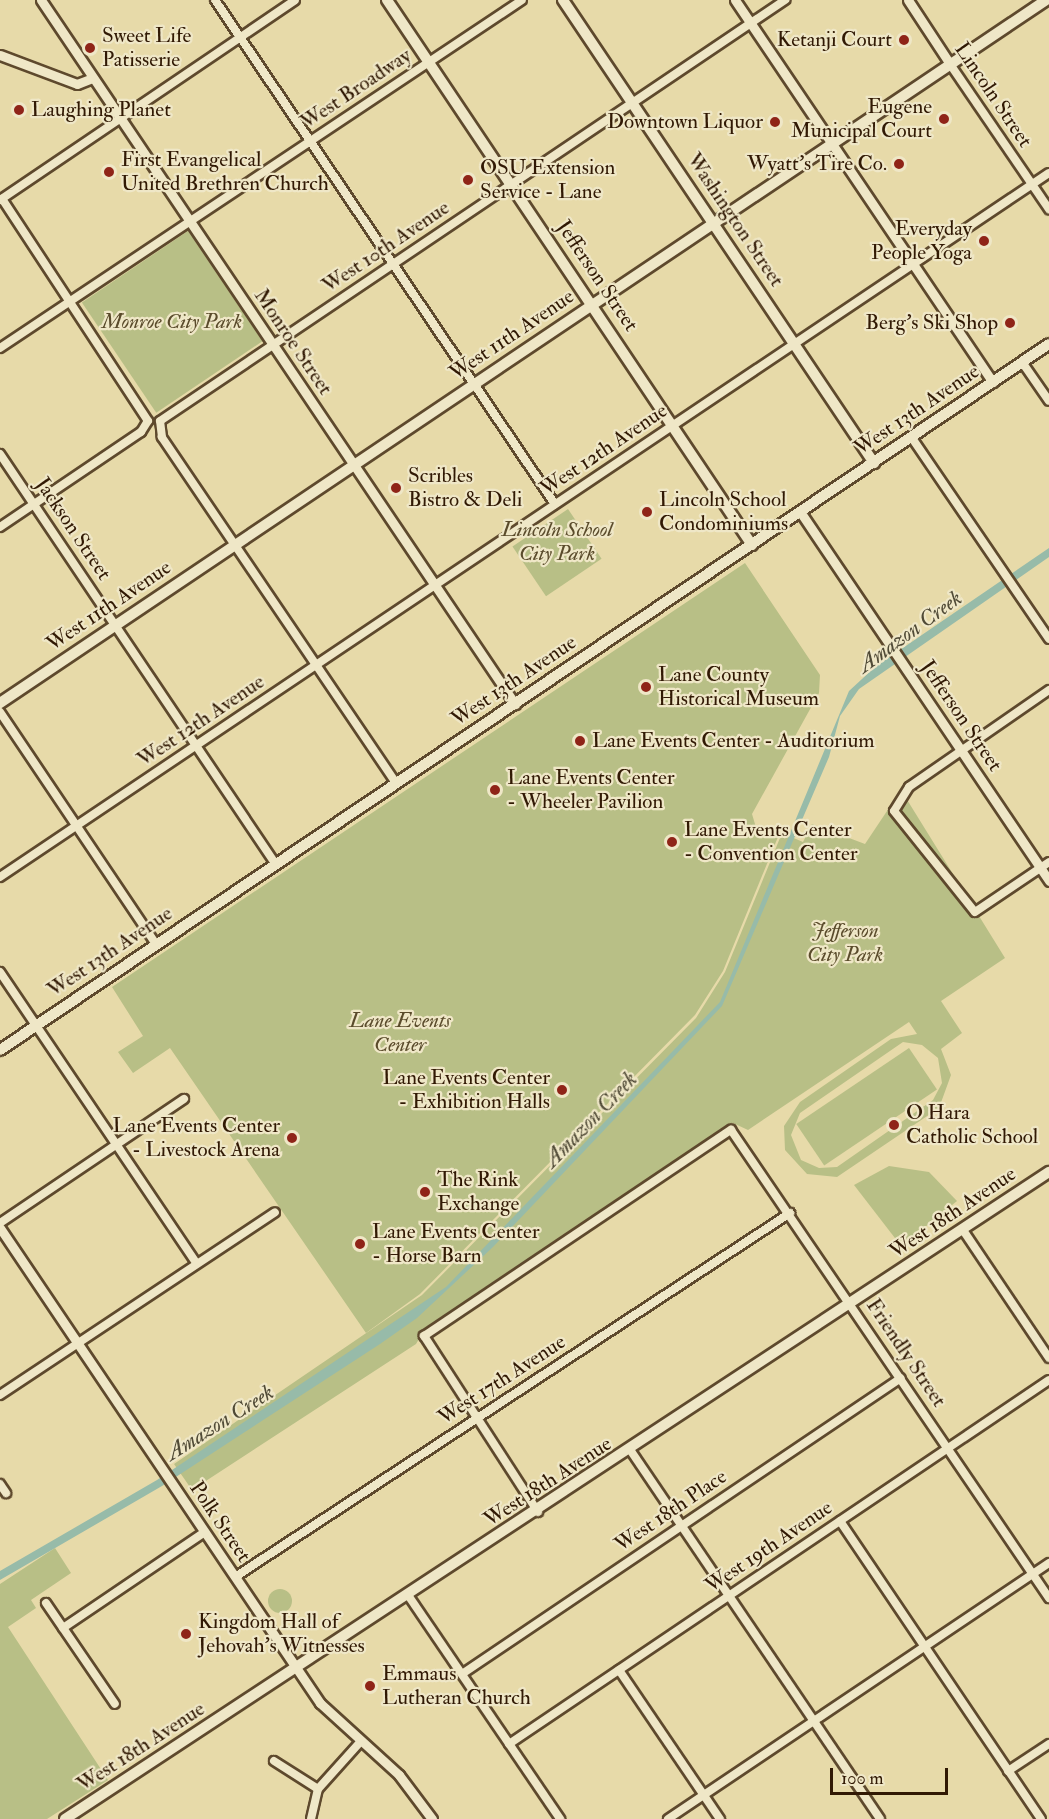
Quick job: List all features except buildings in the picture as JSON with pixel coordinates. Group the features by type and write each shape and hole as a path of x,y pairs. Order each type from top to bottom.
{"main road":[{"name":"Jefferson Street","path":"387,0 752,545"},
{"name":"Washington Street","path":"563,0 874,463"},
{"name":"West 11th Avenue","path":"0,703 1046,0"},
{"name":"West 13th Avenue","path":"0,1050 1049,344"},
{"name":"West 18th Avenue","path":"65,1819 631,1451 1049,1172"}],"street":[{"name":"Monroe Street","path":"40,0 515,704"},
{"path":"215,0 555,504"},
{"path":"0,527 148,424 71,301 1,200 295,0"},
{"name":"West Broadway","path":"0,348 522,0"},
{"path":"735,0 993,382"},
{"name":"West 10th Avenue","path":"234,545 159,425 164,416 785,0"},
{"name":"Lincoln Street","path":"908,0 1049,209"},
{"path":"0,56 80,85 93,78"},
{"name":"West 12th Avenue","path":"0,877 1049,172"},
{"path":"1022,362 1049,401"},
{"path":"912,438 1049,639"},
{"name":"Jackson Street","path":"0,454 276,864"},
{"name":"Jefferson Street","path":"801,513 1049,881"},
{"path":"234,545 396,783"},
{"path":"1048,691 909,787 894,812 975,912 1049,862"},
{"path":"0,712 156,944"},
{"path":"0,972 196,1263"},
{"path":"0,1225 184,1099"},
{"name":"Friendly Street","path":"476,1419 424,1336 731,1130 1049,1598"},
{"path":"0,1395 275,1212"},
{"name":"West 17th Avenue","path":"235,1577 789,1213"},
{"name":"Polk Street","path":"0,1225 320,1702 399,1775 432,1819"},
{"path":"963,1230 1049,1358"},
{"name":"West 18th Place","path":"462,1674 901,1378"},
{"name":"West 19th Avenue","path":"509,1744 1049,1380"},
{"path":"476,1419 538,1512"},
{"path":"631,1451 880,1819"},
{"path":"0,1484 6,1493"},
{"path":"840,1521 1041,1819"},
{"path":"63,1628 205,1532"},
{"path":"669,1819 1049,1563"},
{"path":"408,1595 560,1819"},
{"path":"46,1603 115,1704"},
{"path":"619,1670 720,1819"},
{"path":"311,1819 318,1789 361,1741"},
{"path":"1008,1771 1049,1744"},
{"path":"274,1761 318,1789"}],"green space":[{"name":"Monroe City Park","path":"188,231 262,341 156,413 82,303"},
{"name":"Lincoln School City Park","path":"568,509 602,559 546,596 512,546"},
{"name":"Lane Events Center","path":"745,563 820,675 819,693 752,814 758,834 780,832 723,971 695,1015 420,1294 366,1333 170,1048 133,1073 118,1052 143,1036 112,987"},
{"name":"Jefferson City Park","path":"901,790 1005,958 941,1001 962,1033 941,1049 951,1075 939,1108 837,1177 807,1174 785,1150 784,1126 800,1102 891,1039 917,1034 909,1022 748,1130 733,1123 425,1329 416,1344 192,1490 174,1464 422,1295 696,1018 725,972 782,833 803,842 812,824 865,844","holes":["903,1042 922,1045 938,1058 942,1083 933,1100 837,1167 819,1168 801,1160 791,1135 800,1113"]},
{"path":"909,1048 937,1089 824,1166 796,1124"},
{"path":"889,1166 929,1172 957,1201 908,1241 898,1242 854,1185"},
{"path":"55,1548 71,1573 31,1600 36,1608 8,1627 108,1780 47,1819 0,1819 0,1584"},
{"path":"280,1589 288,1593 292,1601 288,1609 280,1613 272,1609 268,1601 272,1593"}],"shaded area":[{"path":"1049,548 1049,557 859,689 840,716 829,757 722,1006 493,1247 417,1318 380,1344 162,1486 0,1580 0,1571 157,1480 446,1287 720,1002 849,691 875,667"}],"place":[{"name":"Ketanji Court","path":"904,40"},
{"name":"Sweet Life Patisserie","path":"90,48"},
{"name":"Laughing Planet","path":"19,110"},
{"name":"Eugene Municipal Court","path":"944,119"},
{"name":"Downtown Liquor","path":"775,122"},
{"name":"Wyatt's Tire Co.","path":"899,164"},
{"name":"First Evangelical United Brethren Church","path":"109,172"},
{"name":"OSU Extension Service - Lane","path":"468,180"},
{"name":"Everyday People Yoga","path":"984,241"},
{"name":"Berg's Ski Shop","path":"1010,323"},
{"name":"Scribles Bistro & Deli","path":"396,488"},
{"name":"Lincoln School Condominiums","path":"647,512"},
{"name":"Lane County Historical Museum","path":"646,687"},
{"name":"Lane Events Center - Auditorium","path":"580,741"},
{"name":"Lane Events Center - Wheeler Pavilion","path":"495,790"},
{"name":"Lane Events Center - Convention Center","path":"672,842"},
{"name":"Lane Events Center - Exhibition Halls","path":"562,1090"},
{"name":"O Hara Catholic School","path":"894,1125"},
{"name":"Lane Events Center - Livestock Arena","path":"292,1138"},
{"name":"The Rink Exchange","path":"425,1192"},
{"name":"Lane Events Center - Horse Barn","path":"360,1244"},
{"name":"Kingdom Hall of Jehovah's Witnesses","path":"186,1634"},
{"name":"Emmaus Lutheran Church","path":"370,1686"}],"water label":[{"name":"Amazon Creek","path":"910,632"},
{"name":"Amazon Creek","path":"591,1120"},
{"name":"Amazon Creek","path":"220,1423"}]}
